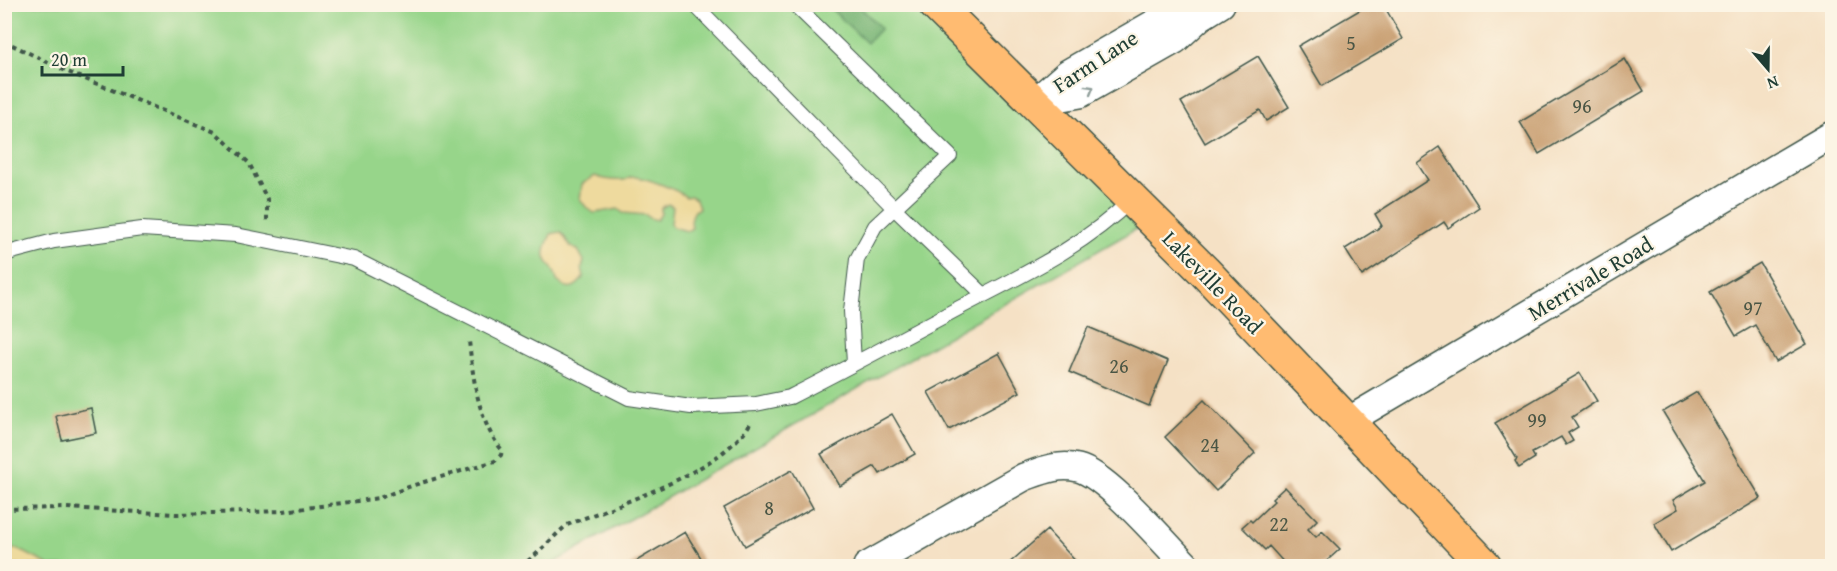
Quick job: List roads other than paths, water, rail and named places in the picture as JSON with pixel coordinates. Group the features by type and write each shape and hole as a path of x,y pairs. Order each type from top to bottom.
{"main road":[{"name":"Lakeville Road","path":"935,4 1204,271 1485,567"}],"street":[{"name":"Farm Lane","path":"1035,102 1068,73 1162,20 1211,11"},
{"name":"Merrivale Road","path":"1348,421 1833,135"},
{"path":"867,567 1024,477 1052,467 1078,468 1103,482 1187,567"}],"lane":[{"path":"694,4 894,208 984,295"},
{"path":"794,4 950,156 875,226 856,259 851,311 854,363"},
{"path":"4,254 54,242 142,229 236,235 354,259 629,398 691,407 756,404 790,397 984,295 1082,241 1102,227 1132,199"}]}
